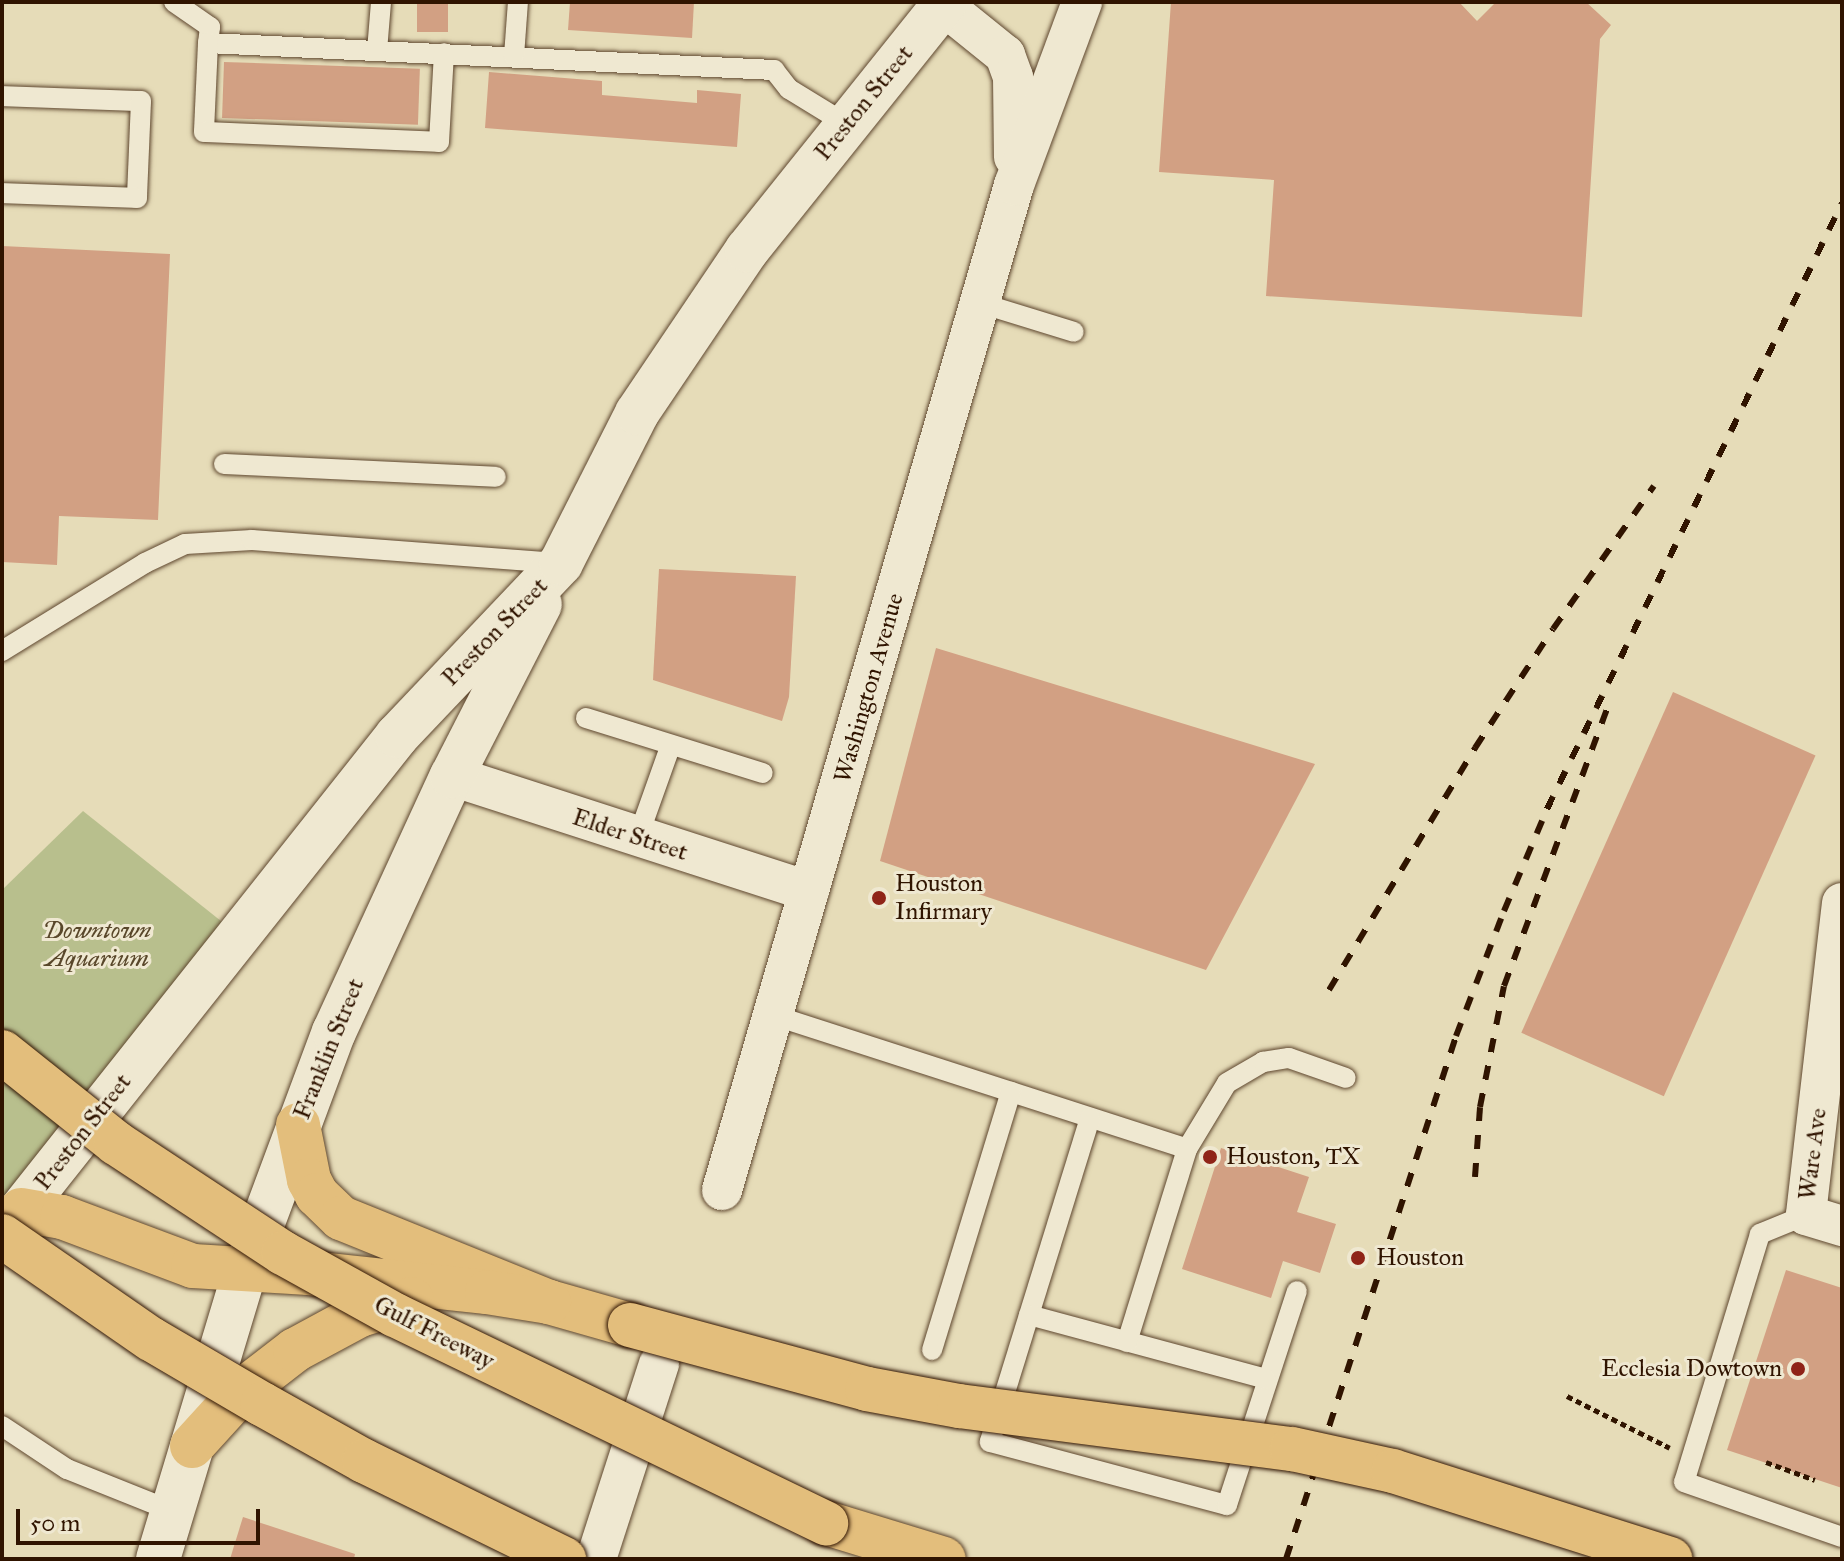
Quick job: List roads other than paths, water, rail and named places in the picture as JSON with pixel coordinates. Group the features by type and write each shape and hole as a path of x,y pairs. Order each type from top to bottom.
{"highway":[{"name":"Gulf Freeway","path":"2,1052 116,1143 283,1253 409,1322 898,1559"},
{"path":"298,1125 309,1180 317,1195 341,1218 549,1302 782,1368 883,1392 959,1406 1292,1449 1393,1471 1670,1559"},
{"path":"8,1227 62,1217 193,1266 246,1268 487,1292 549,1302"},
{"path":"8,1227 151,1339 364,1461 564,1559"},
{"path":"192,1446 242,1391 295,1350 360,1315 419,1297 487,1292"},
{"path":"826,1523 944,1559"}],"main road":[{"name":"Preston Street","path":"8,1227 397,736 561,563 637,413 747,250 945,4"},
{"name":"Franklin Street","path":"158,1559 246,1268 298,1125 372,942 452,776 561,563"}],"street":[{"name":"Washington Avenue","path":"722,1190 1014,185 1082,2"},
{"name":"Washington Avenue","path":"945,4 1005,55 1013,77 1014,185"},
{"name":"Elder Street","path":"452,776 809,891"},
{"name":"Ware Ave","path":"1824,1220 1842,903"},
{"path":"596,1559 659,1364"}],"lane":[{"path":"174,2 210,27 204,132 439,142 444,53"},
{"path":"377,51 381,2"},
{"path":"514,56 518,2"},
{"path":"208,43 774,70 789,89 846,124"},
{"path":"2,96 141,101 137,198 2,193"},
{"path":"980,303 1074,332"},
{"path":"224,464 496,477"},
{"path":"2,651 119,578 185,544 252,540 561,563"},
{"path":"586,718 670,747 763,773"},
{"path":"638,837 670,747"},
{"path":"773,1015 1187,1149"},
{"path":"1127,1342 1187,1149 1227,1083 1263,1062 1289,1058 1346,1078"},
{"path":"932,1350 1011,1092"},
{"path":"1090,1118 990,1442 1227,1505 1297,1291"},
{"path":"1824,1220 1760,1234 1684,1482 1842,1537"},
{"path":"1029,1315 1266,1379"},
{"path":"2,1426 67,1469 172,1511"}],"railway":[{"path":"1286,1559 1456,1036 1504,911 1547,809 1842,203"},
{"path":"1329,990 1475,748 1553,629 1654,486"},
{"path":"1475,1177 1480,1107 1504,986 1607,709"}],"place":[{"name":"Houston Infirmary","path":"879,898"},
{"name":"Houston, TX","path":"1210,1157"},
{"name":"Houston","path":"1358,1258"},
{"name":"Ecclesia Dowtown","path":"1798,1369"}],"park label":[{"name":"Downtown Aquarium","path":"97,945"}]}
